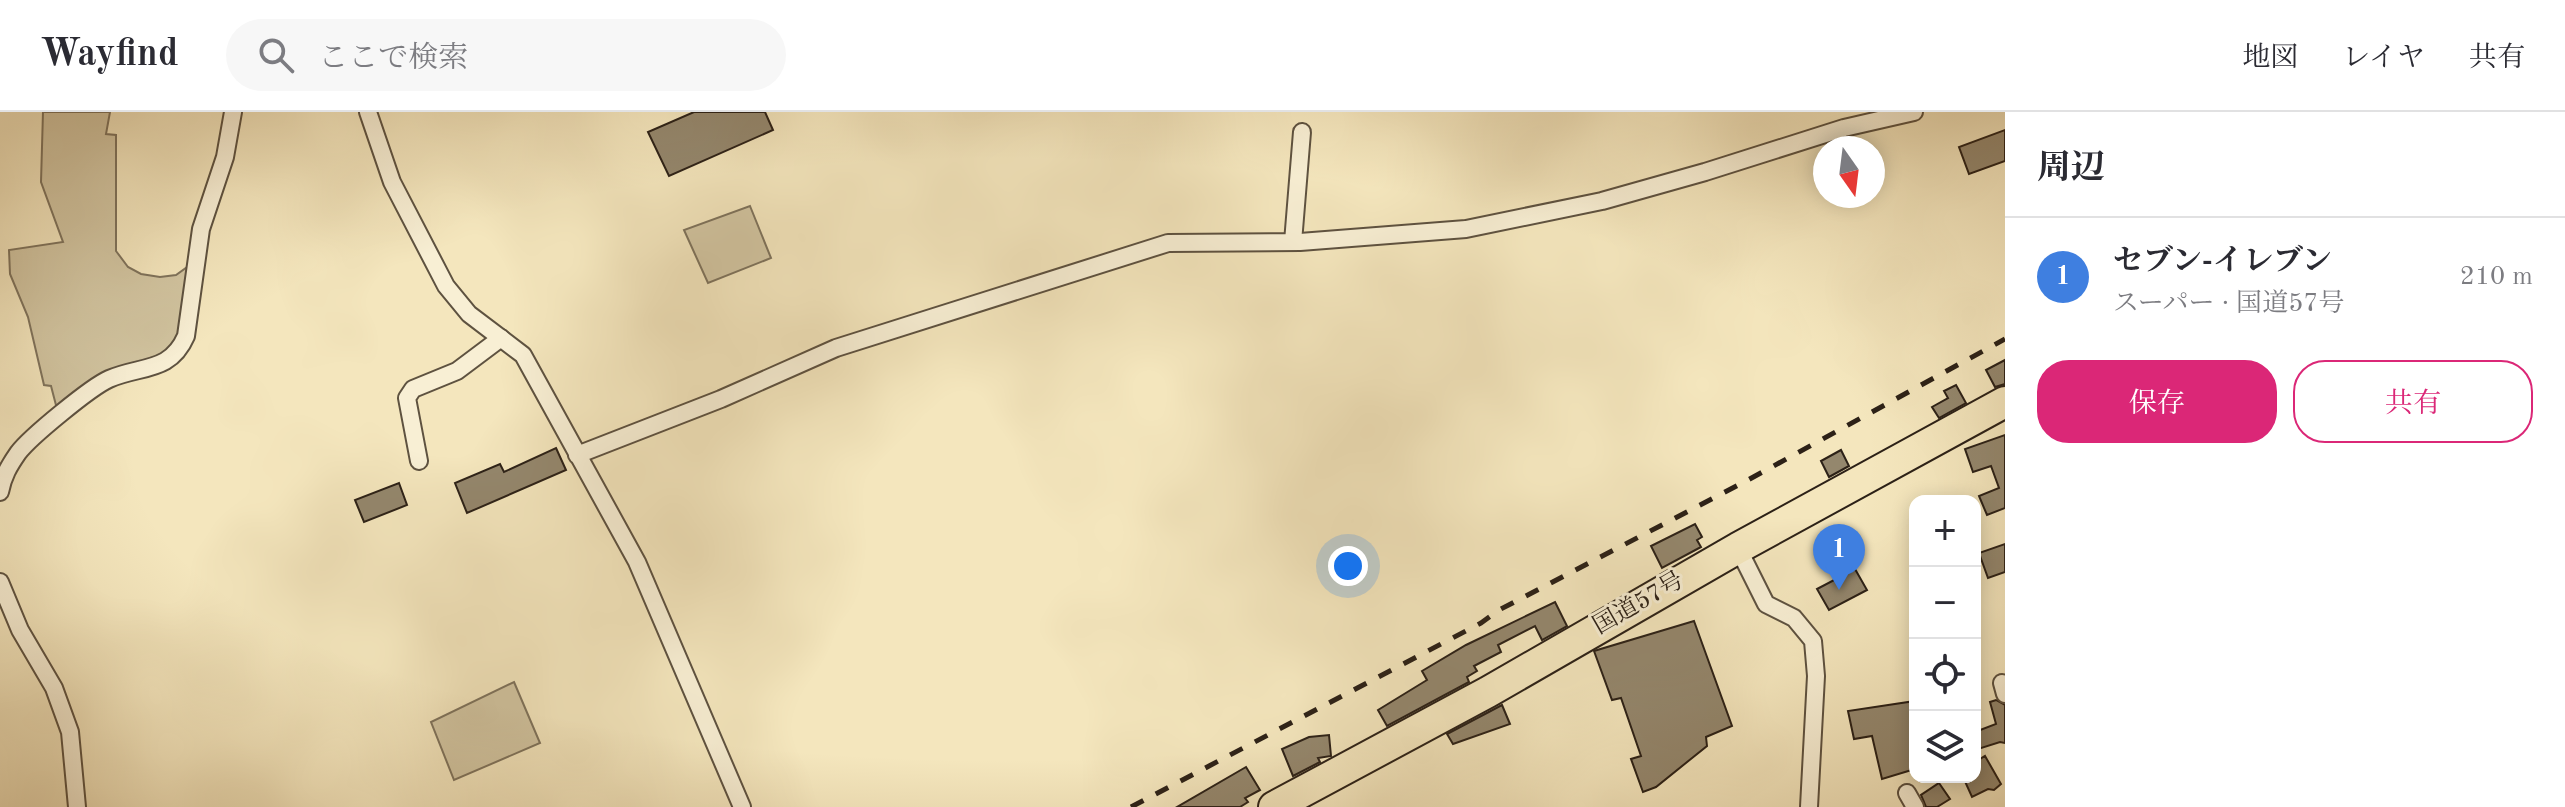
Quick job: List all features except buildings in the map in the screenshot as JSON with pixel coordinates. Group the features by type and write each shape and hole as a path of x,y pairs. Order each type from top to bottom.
{"highway":[{"name":"国道57号","path":"1274,807 1488,692 1738,548 2005,402"}],"street":[{"path":"0,492 3,476 21,450 95,387 111,378 168,362 180,351 186,336 201,229 225,157 233,112"},
{"path":"368,112 392,182 446,286 469,314 523,355 637,562 742,807"},
{"path":"577,455 721,399 836,348 1168,243 1293,242 1466,229 1602,201 1844,128 1914,112"},
{"path":"1293,242 1302,132"},
{"path":"419,461 407,398 413,389 457,371 501,338"},
{"path":"1738,548 1766,604 1794,618 1813,641 1816,676 1809,807"},
{"path":"0,582 20,630 54,688 70,732 77,807"}],"shaded area":[{"path":"43,112 110,112 106,134 116,135 116,251 128,267 141,274 160,277 176,275 190,265 182,323 167,352 57,409 51,386 44,385 28,317 10,274 9,250 63,242 41,182"},
{"path":"750,206 771,258 708,283 684,230"},
{"path":"514,682 540,743 454,780 431,722"}],"railway":[{"path":"1131,807 1481,623 1499,610 1748,480 2005,339"}],"place":[{"name":"セブン-イレブン","path":"1839,590"}]}
